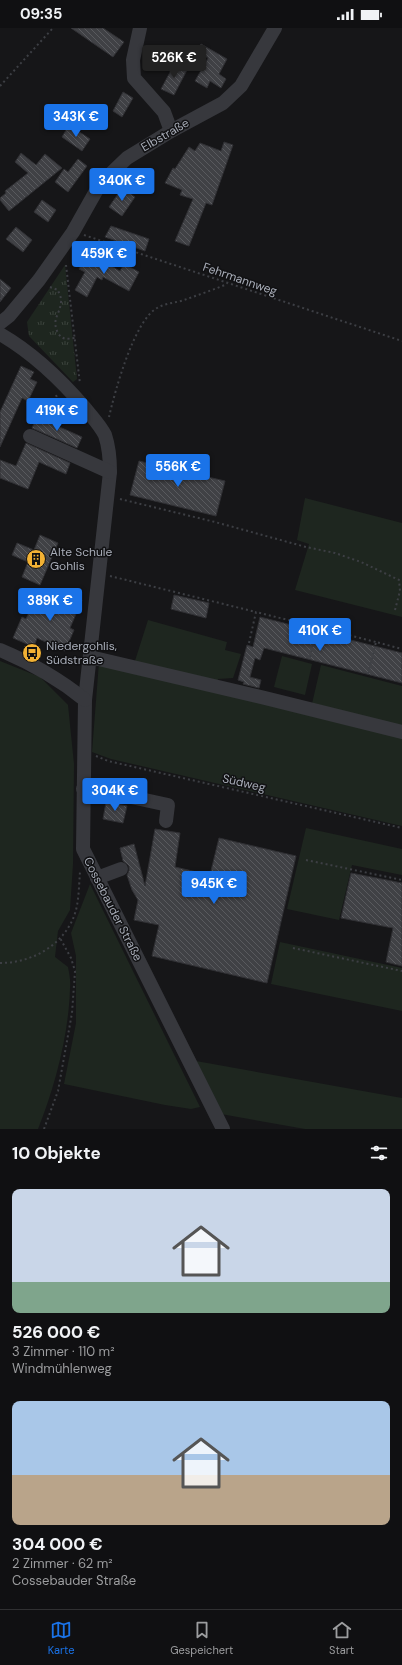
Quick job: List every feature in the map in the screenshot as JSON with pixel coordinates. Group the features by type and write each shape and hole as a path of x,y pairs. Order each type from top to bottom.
{"street":[{"path":"140,28 133,60 134,78 164,112 171,131"},
{"name":"Elbstraße","path":"0,323 9,316 39,280 73,232 100,184 127,158 171,131 223,103 241,86 275,28"},
{"name":"Cossebauder Straße","path":"0,334 18,344 66,386 100,425 110,456 110,472 85,700 83,849 223,1129"},
{"path":"30,436 110,472"},
{"path":"0,650 28,661 70,688 85,700"},
{"path":"90,657 402,732"},
{"path":"83,789 99,790 168,805 166,821"},
{"path":"97,878 121,869"}],"path":[{"path":"0,86 53,28"},
{"name":"Fehrmannweg","path":"73,232 402,341"},
{"path":"61,249 65,256 75,338 81,392 78,400"},
{"path":"39,280 46,286 58,290 62,300 55,324 60,337 65,339 75,338"},
{"path":"102,431 106,426 120,377 136,337 148,315 164,305 183,300 227,284"},
{"path":"51,446 62,420 61,409 54,391 56,377"},
{"path":"107,498 125,500 194,516 306,547 335,553 361,562 399,580 400,591 395,610"},
{"path":"98,574 127,579 402,649"},
{"path":"249,643 256,612"},
{"path":"310,658 316,627"},
{"path":"368,674 376,642"},
{"name":"Südweg","path":"84,751 108,761 402,828"},
{"path":"306,860 402,880"},
{"path":"0,963 13,962 36,955 54,944 68,930 76,909 80,870"},
{"path":"44,1129 58,1090 72,1014 75,972 71,958 60,938"},
{"path":"293,948 402,971"}],"green space":[{"path":"65,265 77,379 73,382 29,336 27,322"},
{"path":"305,498 402,523 402,617 295,590 309,544 297,540"},
{"path":"148,620 227,642 225,650 241,654 233,678 218,679 217,684 311,708 321,665 402,686 402,826 111,759 92,752 99,662 134,664"},
{"path":"282,656 312,664 305,695 274,687"},
{"path":"0,661 40,677 68,705 74,764 73,864 70,910 58,931 55,957 68,967 70,983 69,1005 60,1060 50,1096 38,1129 0,1129"},
{"path":"306,828 402,849 402,875 352,865 339,920 287,909"},
{"path":"90,884 200,1107 191,1109 165,1105 64,1084 76,1023 76,956 71,933"},
{"path":"280,942 402,968 402,1011 271,984"},
{"path":"196,1061 402,1098 402,1129 305,1129 221,1114"}],"building":[{"path":"71,28 103,28 124,42 113,57"},
{"path":"201,44 227,59 219,74 226,79 221,88 210,81 207,88 195,81 208,58 197,52"},
{"path":"175,63 187,70 174,95 161,89"},
{"path":"123,92 133,98 122,117 113,111"},
{"path":"69,125 90,139 82,151 62,137"},
{"path":"224,142 233,145 212,205 206,203 189,246 175,241 193,199 180,195 182,190 165,183 173,168 175,169 189,147 195,151 200,143 221,151"},
{"path":"21,153 36,165 45,154 62,168 9,211 0,198 6,193 5,191 28,173 15,162"},
{"path":"78,159 87,166 68,192 55,182 64,169 68,172"},
{"path":"122,188 135,197 122,216 109,207"},
{"path":"42,200 56,210 48,222 34,212"},
{"path":"111,226 149,239 145,251 105,237"},
{"path":"16,227 32,240 23,252 6,239"},
{"path":"88,253 120,271 124,264 139,272 129,291 103,277 102,280 97,277 87,297 75,290 85,272 79,269"},
{"path":"0,279 11,288 0,302"},
{"path":"21,366 34,372 30,379 37,382 28,401 22,398 0,447 0,412"},
{"path":"37,417 82,437 77,448 32,428"},
{"path":"26,443 70,463 66,474 39,462 28,489 0,478 0,460 16,466"},
{"path":"139,461 225,481 216,516 130,495"},
{"name":"Alte Schule Gohlis","path":"40,535 58,543 40,585 22,577 28,562 12,555 17,543 34,550"},
{"path":"62,591 82,600 70,628 74,630 65,651 37,638 34,647 13,638 22,617 26,619 35,599 55,608"},
{"path":"174,595 209,603 206,618 171,609"},
{"path":"260,617 402,653 402,683 264,648 260,660 255,658 250,677 261,680 259,688 243,684 244,682 238,680 247,645 253,647"},
{"path":"106,802 127,806 123,823 103,819"},
{"path":"155,829 180,833 175,867 210,875 219,838 296,856 267,983 152,956 159,925 134,920 138,900 132,890 127,875 129,866 123,861 120,848 134,844 145,886"},
{"path":"351,873 402,883 402,966 386,962 393,928 341,918"}],"place":[{"name":"Alte Schule Gohlis","path":"36,559"},
{"name":"Niedergohlis, Südstraße","path":"32,653"}]}
